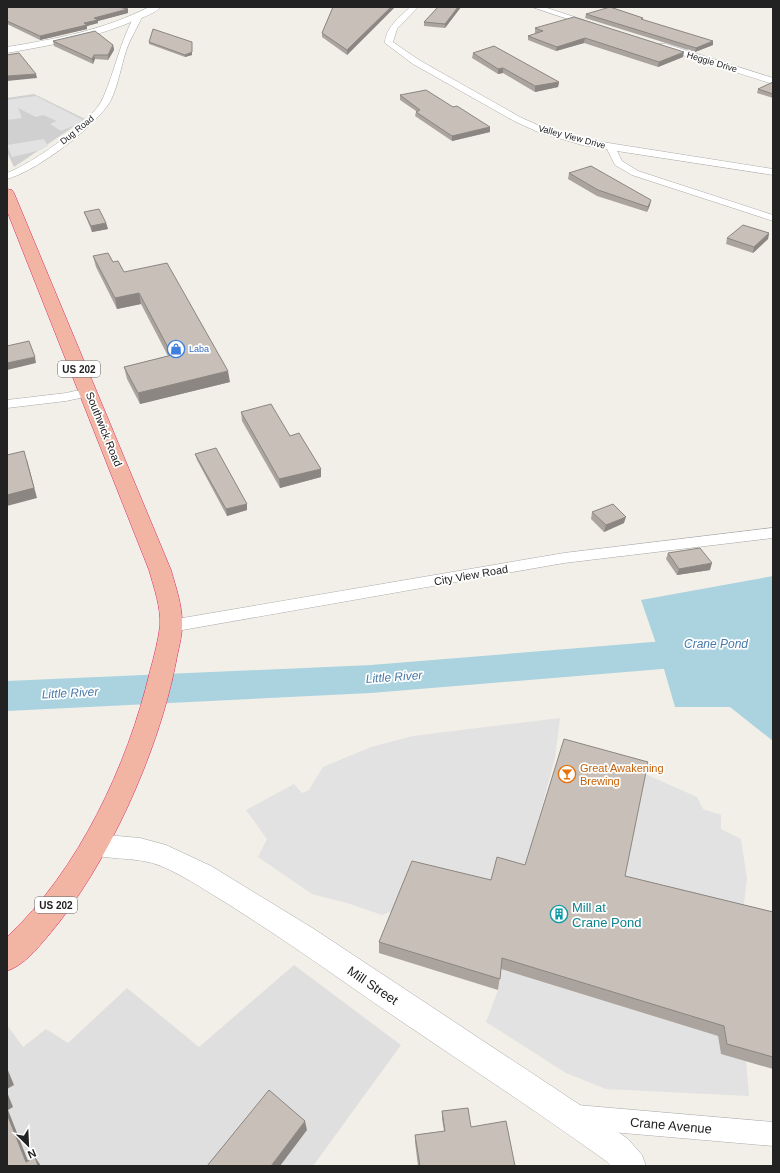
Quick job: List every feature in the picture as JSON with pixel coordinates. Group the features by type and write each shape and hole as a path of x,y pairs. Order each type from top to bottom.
{"highway":[{"name":"Southwick Road","path":"7,193 160,570 169,636"},
{"name":"US 202","path":"7,957 26,940 64,895 95,845 113,811 153,713 169,636"}],"street":[{"path":"7,50 93,34 138,17 156,7"},
{"name":"Valley View Drive","path":"414,7 393,30 389,40 390,43 416,62 517,119 541,130 582,142 611,148 773,172"},
{"path":"536,7 602,27"},
{"name":"Dug Road","path":"7,176 23,170 88,124 99,112 107,99 123,49 138,17"},
{"name":"Heggie Drive","path":"654,44 773,81"},
{"path":"611,148 618,163 635,173 773,218"},
{"path":"7,404 66,398 89,392"},
{"name":"City View Road","path":"169,636 564,558 773,533"},
{"name":"Mill Street","path":"95,845 140,849 159,854 202,874 305,938 548,1104 569,1116 617,1150 631,1166"},
{"name":"Crane Avenue","path":"569,1116 773,1134"}],"shaded area":[{"path":"34,94 85,119 14,167 7,152 7,98"},
{"path":"36,96 85,121 61,131 50,124 57,121 43,115 36,117 18,108 22,118 7,120 7,100"},
{"path":"44,139 48,146 41,150 12,157 7,145"},
{"path":"560,718 555,758 523,876 489,891 397,909 382,915 347,903 312,894 258,857 267,839 246,810 294,784 302,793 309,790 323,767 371,747 413,736"},
{"path":"645,774 697,797 703,809 721,815 721,829 741,839 747,879 742,919 621,887"},
{"path":"294,965 401,1045 313,1166 7,1166 7,1025 23,1047 46,1029 68,1043 127,988 199,1047"},
{"path":"500,969 718,1036 721,1054 746,1061 749,1096 606,1089 566,1073 486,1022 498,990"}],"water":[{"name":"Crane Pond","path":"773,576 773,741 730,707 675,707 660,655 641,600"}],"building":[{"path":"7,7 118,7 128,9 94,18 98,20 84,23 87,25 40,36 7,21"},
{"path":"333,7 391,7 347,50 322,33"},
{"path":"438,7 458,7 445,24 424,22"},
{"path":"610,7 643,18 641,19 713,41 696,48 586,14"},
{"path":"574,17 684,52 659,62 585,38 557,47 528,36 543,31 535,28"},
{"path":"153,29 192,42 192,52 185,55 149,42"},
{"path":"95,31 113,45 108,55 94,55 92,59 53,41"},
{"path":"494,46 559,82 535,86 503,68 498,69 473,53"},
{"path":"19,53 36,74 7,76 7,55"},
{"path":"773,82 773,94 758,89"},
{"path":"426,90 453,107 457,106 490,127 452,136 416,112 420,110 400,95"},
{"path":"591,166 651,200 648,207 598,190 569,173"},
{"path":"99,209 106,223 91,226 84,212"},
{"path":"743,225 769,233 754,247 727,238"},
{"path":"108,253 113,262 118,261 124,272 167,263 228,371 138,393 124,367 172,355 139,293 115,298 93,256"},
{"path":"29,341 35,357 7,363 7,346"},
{"path":"271,404 290,436 299,433 321,469 279,479 241,412"},
{"path":"216,448 247,504 226,509 195,454"},
{"path":"24,451 34,488 7,495 7,455"},
{"path":"613,504 626,517 606,525 592,512"},
{"path":"700,548 712,563 679,569 668,553"},
{"name":"Mill at Crane Pond","path":"564,739 648,762 625,876 773,912 773,1057 727,1044 724,1026 502,958 500,979 379,942 412,861 491,880 497,857 525,865"},
{"path":"269,1090 305,1121 271,1166 207,1166"},
{"path":"468,1108 471,1127 506,1121 515,1166 420,1166 415,1135 445,1131 442,1111"},
{"path":"7,1114 26,1162 35,1157 38,1166 7,1166"}],"waterway":[{"name":"Little River","path":"7,696 371,679 689,653 773,689"}],"place":[{"name":"Laba","path":"176,349"},
{"name":"Great Awakening Brewing","path":"567,774"},
{"name":"Mill at Crane Pond","path":"559,914"}]}
